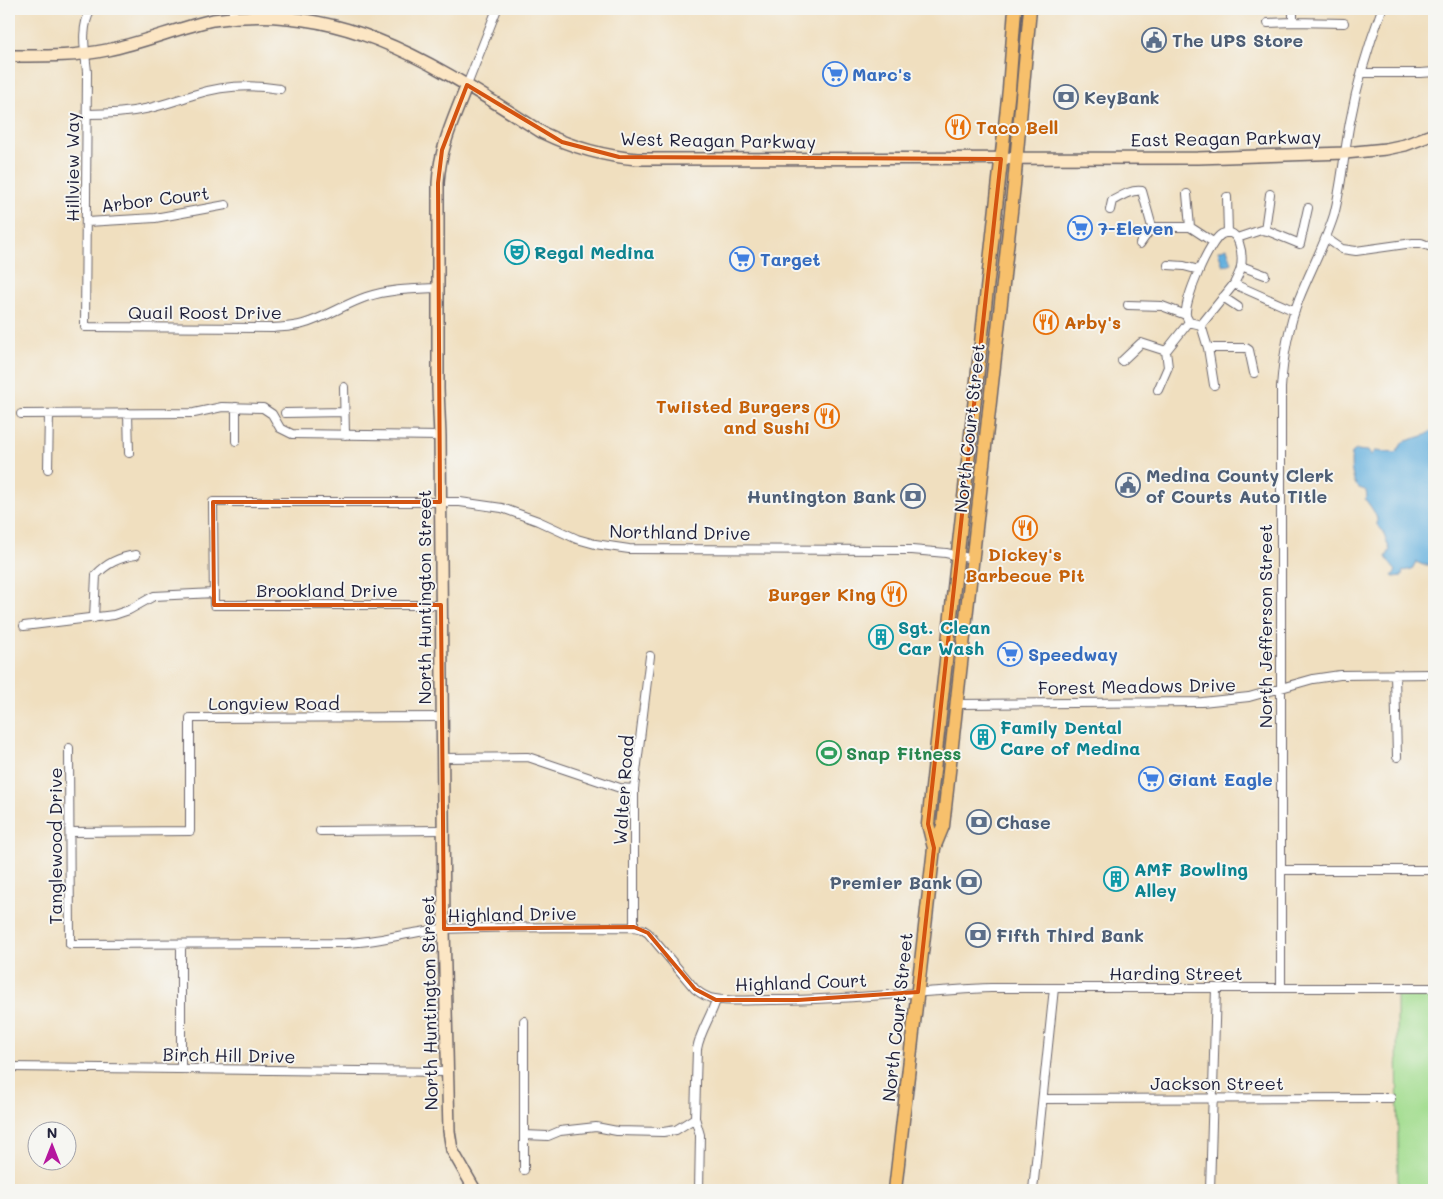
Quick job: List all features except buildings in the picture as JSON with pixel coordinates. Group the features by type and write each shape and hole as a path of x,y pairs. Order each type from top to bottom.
{"main road":[{"name":"North Court Street","path":"934,848 928,824 1009,90 1015,9"},
{"name":"North Court Street","path":"895,1190 934,848 943,826 957,704 1016,159 1030,9"}],"street":[{"name":"Hillview Way","path":"86,327 88,114 84,34 85,24 91,9"},
{"name":"North Huntington Street","path":"475,1190 452,1150 449,1131 442,758 438,183 439,165 446,135 497,9"},
{"path":"1293,9 1293,22"},
{"name":"North Jefferson Street","path":"1281,988 1281,388 1287,341 1307,280 1326,238 1339,194 1356,94 1372,36 1382,9"},
{"name":"West Reagan Parkway","path":"9,56 86,54 140,42 233,13 298,15 356,28 405,48 543,133 562,142 599,154 619,158 1016,159"},
{"path":"1268,23 1344,23"},
{"path":"1363,73 1434,72"},
{"path":"88,114 145,109 231,87 262,86 280,90"},
{"name":"East Reagan Parkway","path":"1016,159 1198,158 1345,154 1386,149 1434,134"},
{"path":"1110,210 1112,201 1137,190 1142,191 1152,227"},
{"path":"1187,194 1190,227"},
{"path":"1265,230 1270,194"},
{"path":"1227,197 1228,233"},
{"name":"Arbor Court","path":"87,222 146,219 226,205"},
{"path":"1237,238 1265,230 1300,244 1308,208"},
{"path":"1152,227 1190,227 1213,242"},
{"path":"1140,244 1152,227"},
{"path":"1158,390 1168,367 1166,351 1188,318 1199,270 1213,242 1220,235 1233,234 1237,238 1242,256 1241,266 1234,284 1201,325"},
{"path":"1326,238 1342,249 1356,251 1413,244 1422,244 1434,248"},
{"path":"1168,265 1184,266 1199,270"},
{"path":"1241,266 1265,275"},
{"path":"1234,284 1295,312"},
{"name":"Quail Roost Drive","path":"86,327 290,327 320,318 368,296 404,289 438,288"},
{"path":"1223,297 1238,307"},
{"path":"1128,304 1162,306 1201,325 1208,348 1214,386"},
{"path":"1122,361 1141,343 1166,351"},
{"path":"1208,348 1246,348 1249,350 1254,373"},
{"path":"344,387 345,435"},
{"path":"236,407 236,441"},
{"path":"21,414 194,413 212,408 263,408 272,414 280,428 292,434 440,436"},
{"path":"285,413 345,412"},
{"path":"128,413 129,453"},
{"path":"48,469 49,414"},
{"name":"Northland Drive","path":"214,593 213,502 440,502 479,504 502,508 538,521 577,539 611,547 629,549 912,550 957,555 973,559"},
{"path":"94,618 96,575 118,558 136,555"},
{"path":"24,626 114,615 129,610 154,596 214,593"},
{"name":"Brookland Drive","path":"214,593 214,605 441,605"},
{"name":"Walter Road","path":"634,927 634,789 650,656"},
{"path":"1395,674 1398,757"},
{"name":"Forest Meadows Drive","path":"957,704 1202,702 1249,698 1314,679 1340,675 1434,674"},
{"name":"Longview Road","path":"70,832 190,831 190,718 442,717"},
{"name":"Tanglewood Drive","path":"69,748 70,944"},
{"path":"442,758 528,756 620,788 634,789"},
{"path":"320,831 443,830"},
{"path":"1281,870 1434,870"},
{"path":"634,927 648,933 695,989 701,994 716,1000 696,1049 695,1118 700,1135 699,1190"},
{"name":"Highland Drive","path":"70,944 356,943 444,929 634,927"},
{"path":"181,944 181,1069"},
{"name":"Harding Street","path":"918,992 991,988 1434,988"},
{"path":"1033,1190 1054,988"},
{"path":"1210,1190 1216,988"},
{"name":"Highland Court","path":"716,1000 798,1000 918,992"},
{"path":"524,1021 524,1170"},
{"name":"Birch Hill Drive","path":"9,1067 448,1072"},
{"name":"Jackson Street","path":"1043,1099 1392,1098"},
{"path":"524,1135 548,1136 560,1131 596,1127 617,1131 663,1132 676,1130 695,1118"}],"highlighted area":[{"path":"467,85 562,142 619,157 1001,159 928,824 934,848 918,992 798,1000 716,1000 695,989 648,933 634,927 444,929 441,605 214,605 213,502 440,502 438,183 442,150"}],"green space":[{"path":"1397,993 1434,993 1434,1190 1398,1190"}],"water":[{"path":"1227,248 1232,263 1223,266 1218,251"},
{"path":"1434,429 1434,565 1423,565 1416,562 1412,569 1403,571 1402,576 1394,577 1392,576 1396,571 1386,557 1390,550 1382,530 1377,525 1372,508 1365,499 1367,497 1366,491 1359,488 1354,481 1351,466 1352,453 1356,450 1368,451 1371,455 1375,451 1396,453 1403,442 1426,435"}],"place":[{"name":"The UPS Store","path":"1154,40"},
{"name":"Marc's","path":"835,74"},
{"name":"KeyBank","path":"1066,97"},
{"name":"Taco Bell","path":"958,127"},
{"name":"7-Eleven","path":"1080,228"},
{"name":"Regal Medina","path":"517,252"},
{"name":"Target","path":"742,259"},
{"name":"Arby's","path":"1046,322"},
{"name":"Twiisted Burgers and Sushi","path":"827,416"},
{"name":"Medina County Clerk of Courts Auto Title","path":"1128,485"},
{"name":"Huntington Bank","path":"913,496"},
{"name":"Dickey's Barbecue Pit","path":"1025,528"},
{"name":"Burger King","path":"894,594"},
{"name":"Sgt. Clean Car Wash","path":"881,637"},
{"name":"Speedway","path":"1010,654"},
{"name":"Family Dental Care of Medina","path":"983,737"},
{"name":"Snap Fitness","path":"829,753"},
{"name":"Giant Eagle","path":"1151,779"},
{"name":"Chase","path":"979,822"},
{"name":"AMF Bowling Alley","path":"1116,879"},
{"name":"Premier Bank","path":"969,882"},
{"name":"Fifth Third Bank","path":"978,935"}]}
